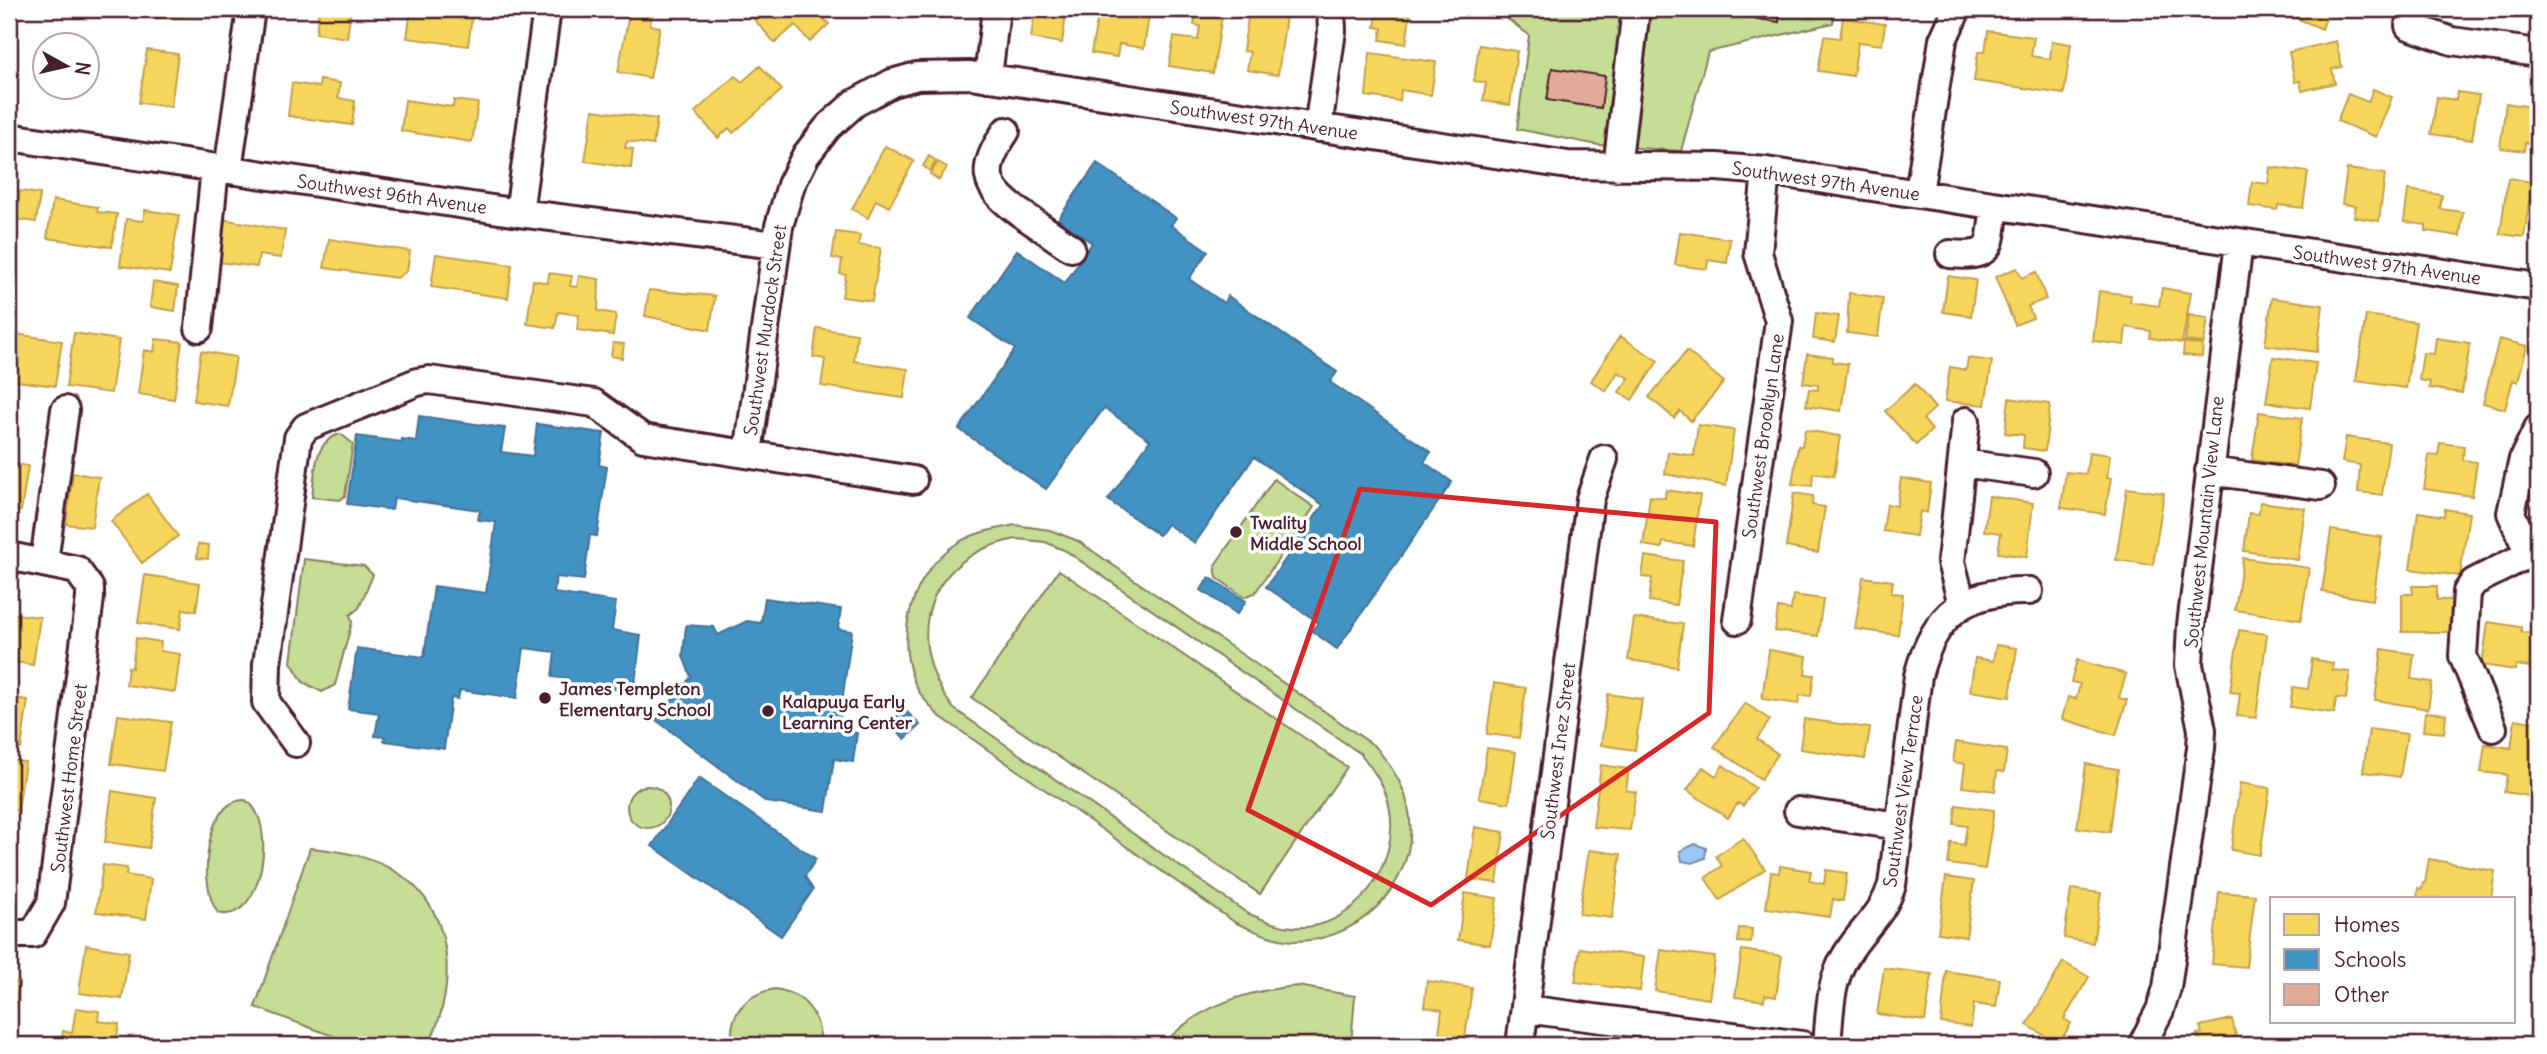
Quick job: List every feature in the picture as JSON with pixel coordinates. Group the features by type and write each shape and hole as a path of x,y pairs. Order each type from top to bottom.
{"street":[{"path":"199,328 222,169 251,9"},
{"path":"519,213 547,9"},
{"path":"988,78 996,9"},
{"path":"1318,128 1332,31 1331,9"},
{"path":"1617,167 1636,9"},
{"path":"1919,193 1943,40 1957,9"},
{"path":"2409,26 2452,41 2538,53"},
{"name":"Southwest Murdock Street","path":"748,454 776,245 785,204 798,169 828,127 855,103 892,83 917,76 970,75 988,78"},
{"name":"Southwest 97th Avenue","path":"988,78 1555,164 1717,167 1766,171 2538,287"},
{"path":"1006,131 992,157 990,184 998,197 1070,248"},
{"name":"Southwest 96th Avenue","path":"9,137 519,213 776,245"},
{"name":"Southwest Brooklyn Lane","path":"1737,620 1779,321 1758,253 1766,171"},
{"path":"1950,254 1974,256 1984,252 1989,244 1995,206"},
{"name":"Southwest Mountain View Lane","path":"2142,1045 2160,1010 2167,988 2202,748 2202,730 2189,665 2209,471 2239,243"},
{"path":"296,743 266,702 267,664 298,438 306,427 417,382 429,380 594,402 643,438 913,480"},
{"path":"9,556 44,562 65,410"},
{"path":"1962,604 1951,562 1966,421"},
{"path":"2493,728 2463,656 2467,592 2474,582 2529,554 2511,513 2523,459 2538,428"},
{"name":"Southwest Inez Street","path":"1520,1045 1590,499 1604,459"},
{"path":"1962,463 2034,473"},
{"path":"2209,471 2321,486"},
{"name":"Southwest Home Street","path":"16,935 33,934 41,925 51,903 90,608 90,588 76,570 44,562"},
{"name":"Southwest View Terrace","path":"1826,1045 1833,984 1847,954 1886,903 1899,826 1918,676 1925,649 1948,615 1962,604 1984,594 2029,591"},
{"path":"1798,811 1899,826"},
{"path":"1525,1009 1802,1045"}],"highlighted area":[{"path":"1360,489 1716,522 1709,713 1431,905 1248,810"}],"green space":[{"path":"1494,9 1835,9 1833,23 1708,52 1681,151 1598,145 1517,129 1529,35"},
{"path":"341,434 353,444 345,496 340,500 312,497 320,451 332,437"},
{"path":"1274,479 1314,507 1255,593 1244,597 1217,578 1215,565"},
{"path":"1015,525 1050,530 1078,541 1376,747 1402,787 1411,828 1408,853 1399,877 1385,898 1367,915 1346,929 1322,938 1289,941 1236,923 938,715 918,690 910,671 907,629 918,589 942,555 959,542 986,531","holes":["1017,539 1045,542 1066,551 1361,754 1385,791 1391,827 1381,870 1354,906 1336,918 1315,926 1287,926 1247,913 953,708 937,681 928,654 926,628 932,603 944,581 962,562 987,548"]},
{"path":"304,559 364,566 373,575 359,608 350,615 352,622 335,685 322,692 303,682 291,662"},
{"path":"1059,570 1347,767 1260,894 972,698"},
{"path":"648,786 663,792 669,807 663,822 648,828 633,822 627,807 633,792"},
{"path":"245,800 255,811 261,827 261,868 255,888 246,903 233,913 218,913 208,884 207,866 213,828 231,804"},
{"path":"310,848 336,851 375,861 410,882 425,898 436,917 446,960 443,1004 428,1045 357,1045 255,1007"},
{"path":"1298,986 1355,996 1351,1045 1163,1045 1191,1020 1224,1002 1261,991"},
{"path":"775,989 795,996 809,1008 818,1024 821,1045 733,1045 733,1024 741,1007 755,996"}],"water":[{"path":"1695,844 1706,848 1705,858 1692,863 1682,861 1680,851"}],"building: Homes":[{"path":"152,9 182,9 183,16 153,18"},
{"path":"319,9 351,9 347,38 316,33"},
{"path":"411,9 473,9 468,46 407,38"},
{"path":"630,9 653,9 650,25 660,27 650,78 618,72"},
{"path":"761,9 815,9 829,24 810,42 795,25 775,43 752,17"},
{"path":"913,9 946,9 945,14 913,12"},
{"path":"1035,9 1067,9 1062,43 1031,38"},
{"path":"1099,9 1150,9 1144,48 1119,44 1117,57 1091,53"},
{"path":"1378,9 1411,9 1406,44 1380,40 1382,28 1375,27"},
{"path":"2286,9 2344,9 2340,17 2328,12 2322,29 2284,13"},
{"path":"1249,11 1286,16 1278,75 1247,70 1250,52 1243,51"},
{"path":"1196,12 1222,15 1213,73 1169,66 1174,37 1198,40 1200,26 1194,25"},
{"path":"1843,18 1885,24 1882,45 1858,42 1853,76 1818,71 1824,36 1840,38"},
{"path":"1988,31 2034,37 2031,56 2050,59 2052,41 2071,44 2064,94 1974,81 1978,52 1985,52"},
{"path":"2336,41 2342,67 2332,69 2335,83 2302,91 2300,81 2295,82 2289,52"},
{"path":"1479,45 1517,51 1510,105 1483,101 1486,83 1474,81"},
{"path":"147,50 178,54 171,107 139,103"},
{"path":"1370,53 1436,62 1431,95 1401,90 1400,101 1366,96"},
{"path":"760,66 782,90 733,133 729,128 718,138 695,112 735,76 742,82"},
{"path":"320,80 340,83 338,98 355,101 352,125 288,116 292,83 319,87"},
{"path":"2373,89 2392,97 2376,137 2337,121 2348,94 2368,102"},
{"path":"2457,92 2479,95 2472,140 2431,134 2437,97 2456,100"},
{"path":"405,100 453,107 454,100 478,103 472,142 401,131"},
{"path":"2506,103 2538,108 2538,145 2525,143 2524,151 2500,148"},
{"path":"593,110 657,119 653,145 627,141 625,148 633,149 631,168 585,161"},
{"path":"885,146 914,161 889,207 876,200 868,218 852,209"},
{"path":"929,156 936,161 930,171 923,166"},
{"path":"938,162 947,167 939,180 930,174"},
{"path":"2270,167 2308,172 2303,208 2278,205 2277,210 2249,206 2252,182 2268,184"},
{"path":"2347,169 2385,174 2379,221 2354,217 2356,206 2342,204"},
{"path":"2508,178 2532,182 2524,237 2500,234"},
{"path":"2408,190 2442,195 2440,209 2463,212 2460,236 2426,231 2426,225 2404,222"},
{"path":"20,191 40,194 36,222 16,219"},
{"path":"53,200 98,207 97,212 117,214 112,247 47,238"},
{"path":"145,210 179,215 170,273 120,266 126,219 143,221"},
{"path":"222,219 285,230 281,258 259,255 257,267 216,262"},
{"path":"836,232 860,235 858,245 881,248 872,301 842,297 846,275 840,274 842,260 832,258"},
{"path":"1680,232 1730,239 1727,263 1708,260 1707,269 1675,265"},
{"path":"329,239 410,251 407,271 397,278 324,268"},
{"path":"436,254 512,265 508,298 431,287"},
{"path":"2017,268 2022,278 2036,272 2046,299 2028,306 2033,318 2015,325 1995,277"},
{"path":"549,273 572,276 570,286 577,287 579,276 599,279 598,311 616,314 613,335 577,330 579,315 558,312 555,328 527,324 533,280 548,283"},
{"path":"1948,276 1976,280 1971,316 1943,312"},
{"path":"153,282 178,286 175,311 150,307"},
{"path":"2162,288 2191,293 2182,343 2150,338 2151,331 2126,327 2124,345 2093,341 2099,291 2131,295 2130,302 2159,306"},
{"path":"649,290 715,296 710,330 645,316"},
{"path":"1849,293 1883,298 1878,337 1847,333"},
{"path":"2272,298 2323,305 2317,352 2265,345"},
{"path":"1816,313 1839,316 1835,342 1813,339"},
{"path":"2189,315 2208,318 2204,343 2185,341"},
{"path":"2366,315 2416,322 2406,388 2356,381"},
{"path":"817,328 857,334 854,361 908,369 904,398 821,386 825,359 813,357"},
{"path":"9,333 62,341 55,386 9,380"},
{"path":"74,333 119,340 111,393 66,387"},
{"path":"1620,336 1658,361 1632,400 1619,392 1629,378 1618,372 1606,391 1591,381"},
{"path":"2436,338 2470,343 2462,393 2429,388 2430,382 2419,380 2423,353 2434,354"},
{"path":"156,339 182,342 174,399 138,394 144,350 154,352"},
{"path":"2499,339 2527,346 2518,382 2513,380 2505,409 2483,403"},
{"path":"2184,342 2203,345 2202,357 2183,355"},
{"path":"613,343 624,344 622,358 611,356"},
{"path":"201,351 236,357 228,406 194,401"},
{"path":"1687,351 1724,382 1691,421 1680,411 1674,418 1649,397"},
{"path":"1807,354 1833,357 1833,362 1848,364 1841,411 1806,406 1809,389 1818,390 1818,385 1803,383"},
{"path":"2273,357 2316,363 2310,408 2266,402"},
{"path":"1968,358 1992,361 1985,405 1945,401 1950,367 1966,370"},
{"path":"1915,384 1935,408 1923,419 1932,430 1916,445 1885,411"},
{"path":"2009,398 2050,404 2045,451 2023,448 2024,435 2005,433"},
{"path":"2259,412 2302,418 2295,466 2252,460"},
{"path":"1698,425 1734,430 1726,486 1665,474 1668,452 1694,456"},
{"path":"1805,430 1840,436 1834,476 1813,473 1812,486 1792,484 1798,446 1802,446"},
{"path":"2346,437 2389,443 2382,495 2358,492 2360,465 2342,462"},
{"path":"2440,443 2464,446 2463,460 2477,462 2472,496 2424,489 2429,455 2438,456"},
{"path":"2089,452 2110,455 2107,478 2111,478 2105,514 2061,508 2066,472 2086,474"},
{"path":"9,463 28,466 21,511 9,510"},
{"path":"73,473 99,477 92,527 66,524"},
{"path":"1901,478 1931,483 1927,513 1920,511 1916,536 1883,531 1887,504 1897,506"},
{"path":"2127,488 2164,493 2153,565 2116,560"},
{"path":"1666,490 1700,495 1693,546 1663,542 1662,548 1643,545 1650,496 1665,498"},
{"path":"1794,493 1813,496 1812,505 1825,507 1818,553 1786,547"},
{"path":"147,494 178,536 142,563 111,521"},
{"path":"1989,496 2033,503 2027,557 1998,553 2001,533 1984,531"},
{"path":"2260,502 2305,508 2298,560 2244,551 2249,513 2259,514"},
{"path":"2445,509 2469,513 2460,576 2410,569 2418,512 2444,516"},
{"path":"2331,530 2382,537 2373,600 2322,592"},
{"path":"198,544 209,545 208,559 197,558"},
{"path":"1645,556 1683,561 1676,605 1649,601 1652,578 1642,577"},
{"path":"2243,558 2309,568 2301,620 2235,610"},
{"path":"145,575 200,583 196,611 183,609 180,629 138,623"},
{"path":"1863,577 1893,581 1891,593 1903,594 1898,635 1855,629"},
{"path":"2412,586 2437,586 2437,600 2453,600 2453,632 2402,632 2402,594 2413,594"},
{"path":"1793,595 1823,599 1818,636 1775,631 1778,608 1791,610"},
{"path":"9,613 40,617 33,665 9,661"},
{"path":"1634,618 1683,624 1677,667 1628,660"},
{"path":"2488,622 2521,627 2521,632 2538,634 2538,668 2516,665 2515,670 2482,665"},
{"path":"2239,630 2267,634 2256,718 2237,716 2240,693 2230,692"},
{"path":"136,638 161,642 160,651 180,654 175,692 126,685 128,667 132,668"},
{"path":"1996,645 2017,648 2010,697 1970,691 1975,658 1993,661"},
{"path":"2382,649 2414,654 2411,679 2432,682 2428,709 2375,700"},
{"path":"1769,650 1807,656 1805,674 1814,675 1811,696 1800,695 1798,704 1762,699"},
{"path":"2312,659 2333,663 2332,670 2350,672 2346,699 2336,698 2334,713 2290,707 2293,687 2308,689"},
{"path":"2077,660 2126,674 2119,698 2127,700 2116,735 2062,719 2068,697 2076,699 2080,684 2071,682"},
{"path":"1494,683 1526,688 1519,738 1487,734"},
{"path":"1608,694 1642,699 1635,750 1601,745"},
{"path":"9,697 28,700 21,749 9,747"},
{"path":"1745,703 1770,720 1757,739 1778,754 1761,779 1714,747"},
{"path":"2425,712 2446,714 2444,733 2423,731"},
{"path":"118,715 171,722 163,771 111,764"},
{"path":"1804,719 1870,728 1865,759 1800,749"},
{"path":"2515,719 2538,723 2536,797 2504,792 2507,775 2481,772 2485,744 2511,748"},
{"path":"2369,729 2407,734 2400,777 2363,772"},
{"path":"1956,742 2007,750 2004,772 1997,771 1995,791 1962,787 1965,764 1953,762"},
{"path":"1487,748 1516,752 1509,803 1479,798"},
{"path":"9,760 25,762 18,811 9,809"},
{"path":"2086,764 2118,769 2110,832 2077,828"},
{"path":"1601,765 1629,769 1626,790 1636,792 1630,830 1593,827"},
{"path":"1723,765 1755,788 1743,806 1738,803 1728,818 1687,790 1703,767 1716,776"},
{"path":"2240,783 2270,788 2260,855 2231,850"},
{"path":"112,791 156,798 149,848 105,842"},
{"path":"1956,805 1994,810 1985,869 1948,864 1951,843 1964,845 1967,826 1954,824"},
{"path":"1475,827 1504,832 1497,883 1468,879"},
{"path":"1743,838 1765,869 1720,900 1705,878 1722,866 1716,856"},
{"path":"1589,850 1621,854 1612,918 1579,914"},
{"path":"2429,859 2495,871 2491,897 2417,897 2418,888 2422,889"},
{"path":"103,865 127,868 126,875 151,879 146,919 96,912"},
{"path":"1780,866 1811,871 1809,881 1824,884 1826,870 1847,873 1843,901 1833,899 1830,917 1766,908 1771,872 1779,873"},
{"path":"1946,877 1974,881 1966,937 1938,933"},
{"path":"2071,889 2101,893 2093,943 2064,938"},
{"path":"2219,892 2255,895 2246,967 2212,964"},
{"path":"1465,893 1497,898 1490,945 1458,940"},
{"path":"1739,928 1752,929 1751,943 1738,942"},
{"path":"86,945 129,952 122,999 79,993"},
{"path":"1580,948 1644,957 1640,991 1575,982"},
{"path":"1661,950 1715,957 1709,999 1655,991"},
{"path":"1742,950 1782,956 1776,997 1765,995 1764,1001 1735,997"},
{"path":"2063,962 2089,977 2064,1019 2071,1023 2059,1044 2027,1025"},
{"path":"1884,968 1932,974 1925,1021 1877,1014"},
{"path":"1946,971 2000,979 1996,1007 1974,1004 1971,1027 1941,1023"},
{"path":"9,981 19,983 11,1034 9,1034"},
{"path":"1427,981 1472,988 1465,1038 1439,1034 1442,1010 1424,1007"},
{"path":"76,1008 99,1011 98,1021 119,1024 116,1045 61,1045 63,1031 72,1033"},
{"path":"2232,1019 2238,1045 2200,1045 2197,1034 2202,1033 2200,1026"}],"building: Schools":[{"path":"1097,163 1176,218 1171,225 1208,251 1189,279 1224,303 1228,296 1337,372 1330,382 1431,452 1424,462 1452,482 1337,649 1312,631 1318,622 1266,587 1323,505 1254,457 1195,543 1167,524 1159,535 1108,500 1150,440 1104,408 1046,489 959,429 1015,349 970,318 1017,250 1065,283 1092,243 1058,219"},
{"path":"419,416 505,428 501,452 533,456 537,424 604,433 599,465 607,467 597,536 590,535 584,580 556,577 554,593 616,602 612,630 641,635 634,692 568,683 568,679 552,677 555,652 524,648 517,698 460,690 458,699 451,698 444,749 384,741 385,737 375,736 379,713 348,709 357,648 424,657 434,586 486,593 496,522 478,520 480,510 394,498 392,510 347,504 357,436 402,442 402,439 416,441"},
{"path":"1209,577 1246,601 1237,614 1201,590"},
{"path":"765,598 841,609 838,629 852,631 838,730 857,733 853,762 834,759 826,811 766,802 656,720 691,677 683,656 686,625 714,627 718,635 747,621 761,623"},
{"path":"903,708 920,725 905,739 890,723"},
{"path":"699,778 816,859 805,876 813,890 781,936 652,846"}],"building: Other":[{"path":"1691,9 1781,9 1779,22"},
{"path":"1552,68 1605,76 1601,108 1547,100"}],"place":[{"name":"Twality Middle School","path":"1236,532"},
{"name":"James Templeton Elementary School","path":"545,698"},
{"name":"Kalapuya Early Learning Center","path":"768,711"}]}
